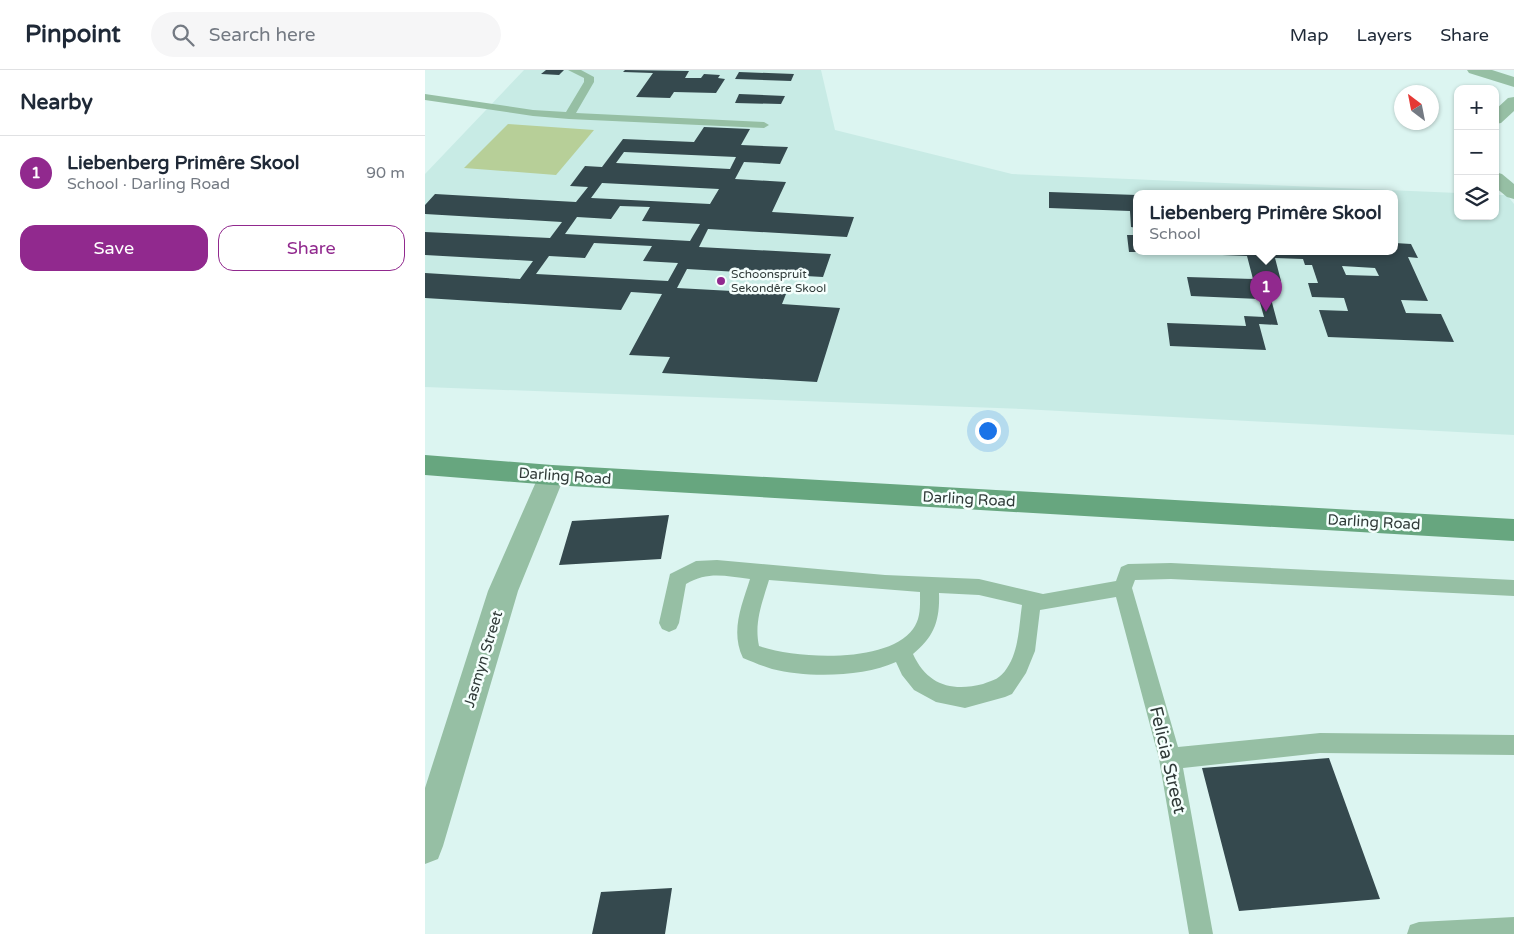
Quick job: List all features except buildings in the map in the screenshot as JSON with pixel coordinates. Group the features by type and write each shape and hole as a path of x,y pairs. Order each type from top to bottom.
{"main road":[{"name":"Darling Road","path":"425,465 552,475 1514,530"}],"street":[{"path":"1475,70 1514,82"},
{"path":"1499,115 1514,102"},
{"path":"1499,181 1514,193"},
{"name":"Jasmyn Street","path":"425,846 503,591 552,475"}],"lane":[{"path":"569,116 589,82 589,78 573,70"},
{"path":"425,97 533,113 569,116 764,125"},
{"path":"669,623 677,580 696,569 717,568 885,583 979,587 1043,602 1123,588 1127,572 1171,570 1514,588"},
{"path":"762,572 750,610 746,632 750,652 777,661 825,665 873,662 901,652 917,640 928,620 929,585"},
{"name":"Felicia Street","path":"1123,588 1171,759 1201,934"},
{"path":"901,652 909,668 921,683 937,692 965,698 1005,686 1016,673 1025,652 1032,600"},
{"path":"1171,759 1320,743 1514,745"},
{"path":"1419,934 1514,929"}],"shaded area":[{"name":"Schoonspruit Sekondêre Skool","path":"524,70 821,70 835,130 1012,174 1388,190 1133,190 1133,255 1398,255 1398,190 1454,193 1454,220 1499,220 1499,195 1507,195 1514,204 1514,435 1022,409 425,387 425,174"}],"green space":[{"path":"508,124 594,130 556,175 464,168"}],"place":[{"name":"Schoonspruit Sekondêre Skool","path":"721,281"},
{"name":"Liebenberg Primêre Skool","path":"1266,312"}]}
